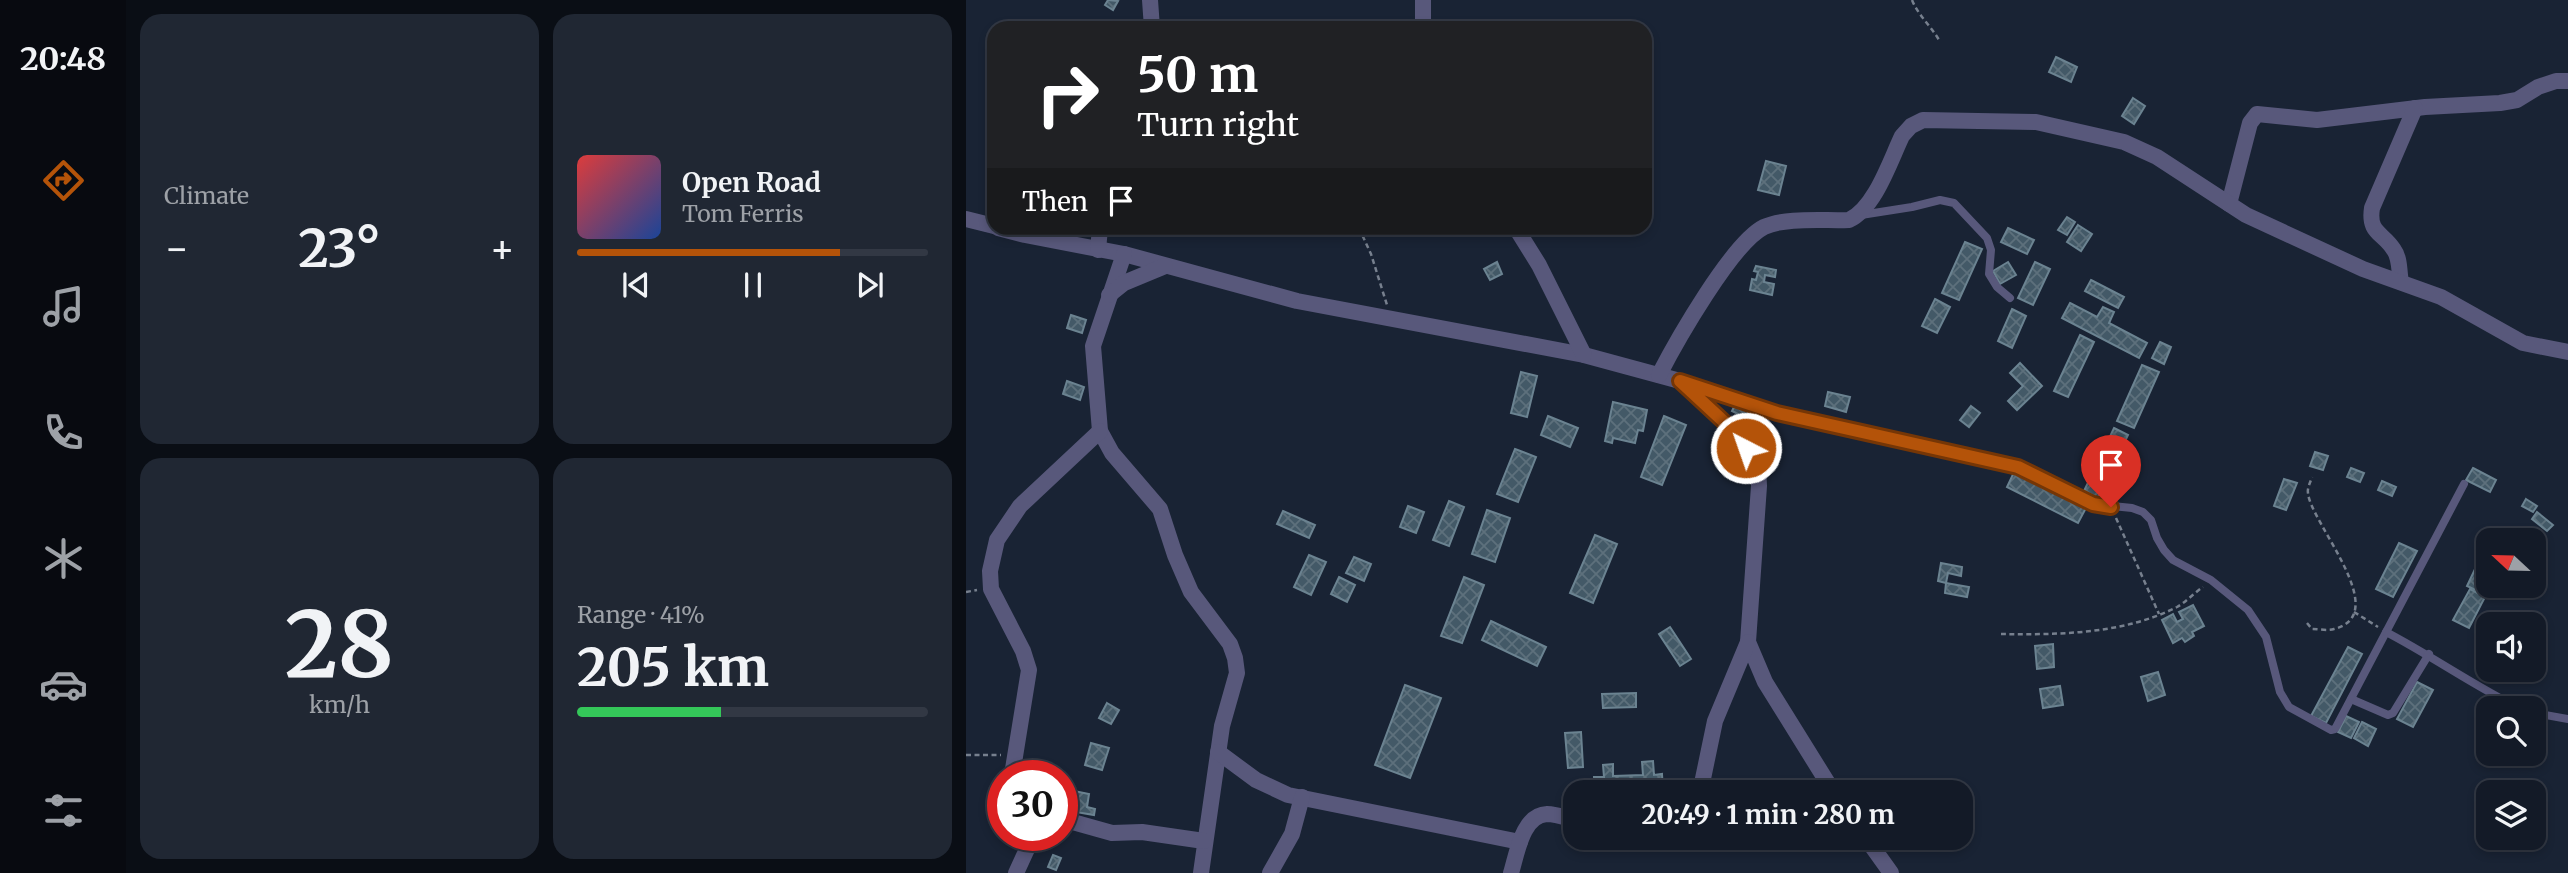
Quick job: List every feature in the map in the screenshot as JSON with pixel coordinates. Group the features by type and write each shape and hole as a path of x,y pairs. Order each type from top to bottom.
{"street":[{"path":"1150,0 1152,21"},
{"path":"1423,0 1423,21"},
{"path":"2228,204 2250,122 2257,114 2317,120 2415,108 2517,100 2538,88 2556,81 2568,80"},
{"path":"2400,282 2397,254 2380,236 2370,219 2372,208 2415,108"},
{"path":"1659,375 1680,335 1745,241 1764,227 1781,223 1849,220 1858,216 1868,205 1902,136 1911,126 1923,120 2036,122 2124,142 2157,157 2246,215 2363,269 2441,297 2523,342 2568,352"},
{"path":"966,219 987,225"},
{"path":"1031,235 1124,254 1297,301 1584,355 1680,381 1735,432 1758,464 1759,486 1748,642 1715,721 1703,780"},
{"path":"1098,250 1099,235"},
{"path":"1520,235 1539,265 1584,355"},
{"path":"1124,254 1093,346 1100,431 1112,453 1160,509 1174,555 1191,592 1230,644 1237,673 1222,726 1201,873"},
{"path":"1110,295 1124,283 1165,266"},
{"path":"1014,760 1029,670 1023,651 991,589 990,572 997,540 1020,506 1100,431"},
{"path":"1748,642 1765,682 1826,780"},
{"path":"1218,752 1256,780 1288,794 1520,842"},
{"path":"1270,873 1292,834 1302,797"},
{"path":"1511,873 1528,825 1538,817 1548,814 1563,817"},
{"path":"1078,823 1112,833 1142,832 1204,841"},
{"path":"1875,850 1891,873"},
{"path":"1016,873 1026,851"}],"lane":[{"path":"1858,216 1940,200 1954,203 1987,238 1991,250 1989,274 1997,287 2010,298"},
{"path":"1680,381 1777,413 2018,467 2093,504 2132,508 2143,512 2151,520 2157,538 2173,560 2211,580 2248,610 2266,637 2280,692 2289,706 2331,730 2335,729 2464,484"},
{"path":"2386,632 2497,696"},
{"path":"2351,699 2388,716 2393,713 2428,654"},
{"path":"2546,715 2568,719"}],"path":[{"path":"1912,0 1917,11 1928,21 1940,40"},
{"path":"1362,235 1371,254 1390,318"},
{"path":"2307,623 2312,629 2334,629 2349,621 2354,612 2356,595 2336,549 2315,512 2308,492 2312,477"},
{"path":"2111,507 2159,614"},
{"path":"2001,634 2047,635 2094,630 2159,614 2179,606 2211,580"},
{"path":"2354,612 2386,632"},
{"path":"966,755 1015,756"}],"building":[{"path":"1108,0 1118,1 1113,10 1105,5"},
{"path":"2056,57 2077,67 2071,82 2049,72"},
{"path":"2133,98 2145,106 2134,124 2122,116"},
{"path":"1766,161 1786,166 1779,195 1758,190"},
{"path":"2067,217 2075,222 2067,235 2058,230"},
{"path":"2078,225 2092,234 2081,251 2067,242"},
{"path":"2008,228 2034,240 2027,254 2001,242"},
{"path":"1965,242 1982,249 1959,300 1942,293"},
{"path":"1497,262 1502,274 1490,280 1484,269"},
{"path":"2008,262 2016,275 2000,284 1993,271"},
{"path":"2035,262 2050,269 2033,305 2018,298"},
{"path":"1756,266 1776,270 1775,277 1765,275 1764,282 1774,284 1772,295 1750,290 1752,279 1756,280 1758,272 1754,271"},
{"path":"2091,280 2124,297 2118,308 2085,291"},
{"path":"1935,299 1950,307 1937,333 1922,326"},
{"path":"2070,303 2097,317 2103,307 2114,312 2109,323 2147,343 2139,358 2062,318"},
{"path":"2012,309 2026,316 2012,348 1998,341"},
{"path":"1071,315 1086,320 1082,333 1067,328"},
{"path":"2080,335 2094,342 2068,397 2054,391"},
{"path":"2160,342 2171,347 2164,364 2152,358"},
{"path":"2020,363 2042,386 2017,410 2008,401 2023,386 2010,373"},
{"path":"2142,365 2159,372 2134,428 2117,421"},
{"path":"1521,372 1537,376 1527,417 1511,413"},
{"path":"1067,381 1084,387 1080,400 1063,394"},
{"path":"1828,392 1850,397 1846,412 1825,406"},
{"path":"1613,402 1647,410 1643,431 1638,430 1635,443 1613,438 1612,443 1605,441"},
{"path":"1736,403 1750,410 1746,418 1732,411"},
{"path":"1971,406 1980,413 1969,427 1960,420"},
{"path":"1548,416 1578,428 1570,447 1541,435"},
{"path":"1664,416 1686,425 1662,485 1641,477"},
{"path":"2114,428 2128,435 2098,498 2084,491"},
{"path":"1515,449 1536,457 1518,502 1497,494"},
{"path":"2315,452 2328,456 2323,470 2310,466"},
{"path":"2351,468 2364,473 2360,482 2347,477"},
{"path":"2473,468 2496,480 2490,492 2466,480"},
{"path":"2015,470 2087,506 2078,523 2007,487"},
{"path":"2284,479 2297,483 2286,510 2274,506"},
{"path":"2382,481 2396,487 2392,496 2378,490"},
{"path":"2526,499 2537,506 2533,512 2522,506"},
{"path":"1449,501 1464,507 1449,546 1433,540"},
{"path":"1408,506 1424,512 1416,533 1400,527"},
{"path":"1487,510 1510,518 1495,562 1472,554"},
{"path":"1283,511 1315,525 1309,538 1277,524"},
{"path":"2537,512 2553,525 2547,531 2532,519"},
{"path":"1595,535 1617,544 1593,603 1570,593"},
{"path":"2399,543 2417,551 2393,597 2376,589"},
{"path":"1309,555 1326,562 1311,595 1294,587"},
{"path":"1354,557 1371,564 1364,581 1346,573"},
{"path":"1941,563 1962,567 1961,576 1948,573 1946,583 1938,581"},
{"path":"2476,567 2476,590 2467,586"},
{"path":"1339,577 1355,585 1347,602 1331,594"},
{"path":"1464,577 1484,585 1462,643 1441,636"},
{"path":"1946,583 1969,587 1967,597 1945,593"},
{"path":"2470,589 2476,592 2476,598 2484,598 2469,628 2453,620"},
{"path":"2193,605 2204,626 2192,632 2194,636 2185,642 2182,638 2173,643 2162,620 2173,614 2177,622 2183,619 2179,612"},
{"path":"1491,621 1546,647 1537,666 1482,640"},
{"path":"1670,627 1691,659 1680,666 1659,634"},
{"path":"2053,644 2054,667 2037,669 2035,646"},
{"path":"2348,647 2362,654 2326,723 2311,716"},
{"path":"2158,672 2165,695 2148,701 2141,677"},
{"path":"2417,682 2433,690 2413,727 2397,719"},
{"path":"1405,685 1441,698 1410,778 1375,765"},
{"path":"2060,686 2063,705 2043,708 2040,689"},
{"path":"1636,693 1636,707 1603,708 1602,694"},
{"path":"1107,703 1119,710 1111,724 1099,718"},
{"path":"2346,716 2359,722 2351,738 2338,732"},
{"path":"2362,722 2376,729 2368,746 2354,738"},
{"path":"1581,732 1583,767 1568,768 1565,733"},
{"path":"1091,743 1109,748 1102,770 1085,765"},
{"path":"1653,761 1654,775 1662,774 1662,780 1594,780 1594,777 1604,777 1603,765 1613,764 1613,776 1643,775 1642,762"},
{"path":"1078,792 1089,794 1087,807 1095,809 1094,815 1078,812"},
{"path":"1053,855 1061,858 1056,870 1048,867"}],"route":[{"path":"1746,448 1735,432 1680,381 1777,413 2018,467 2093,504 2111,507"}]}
